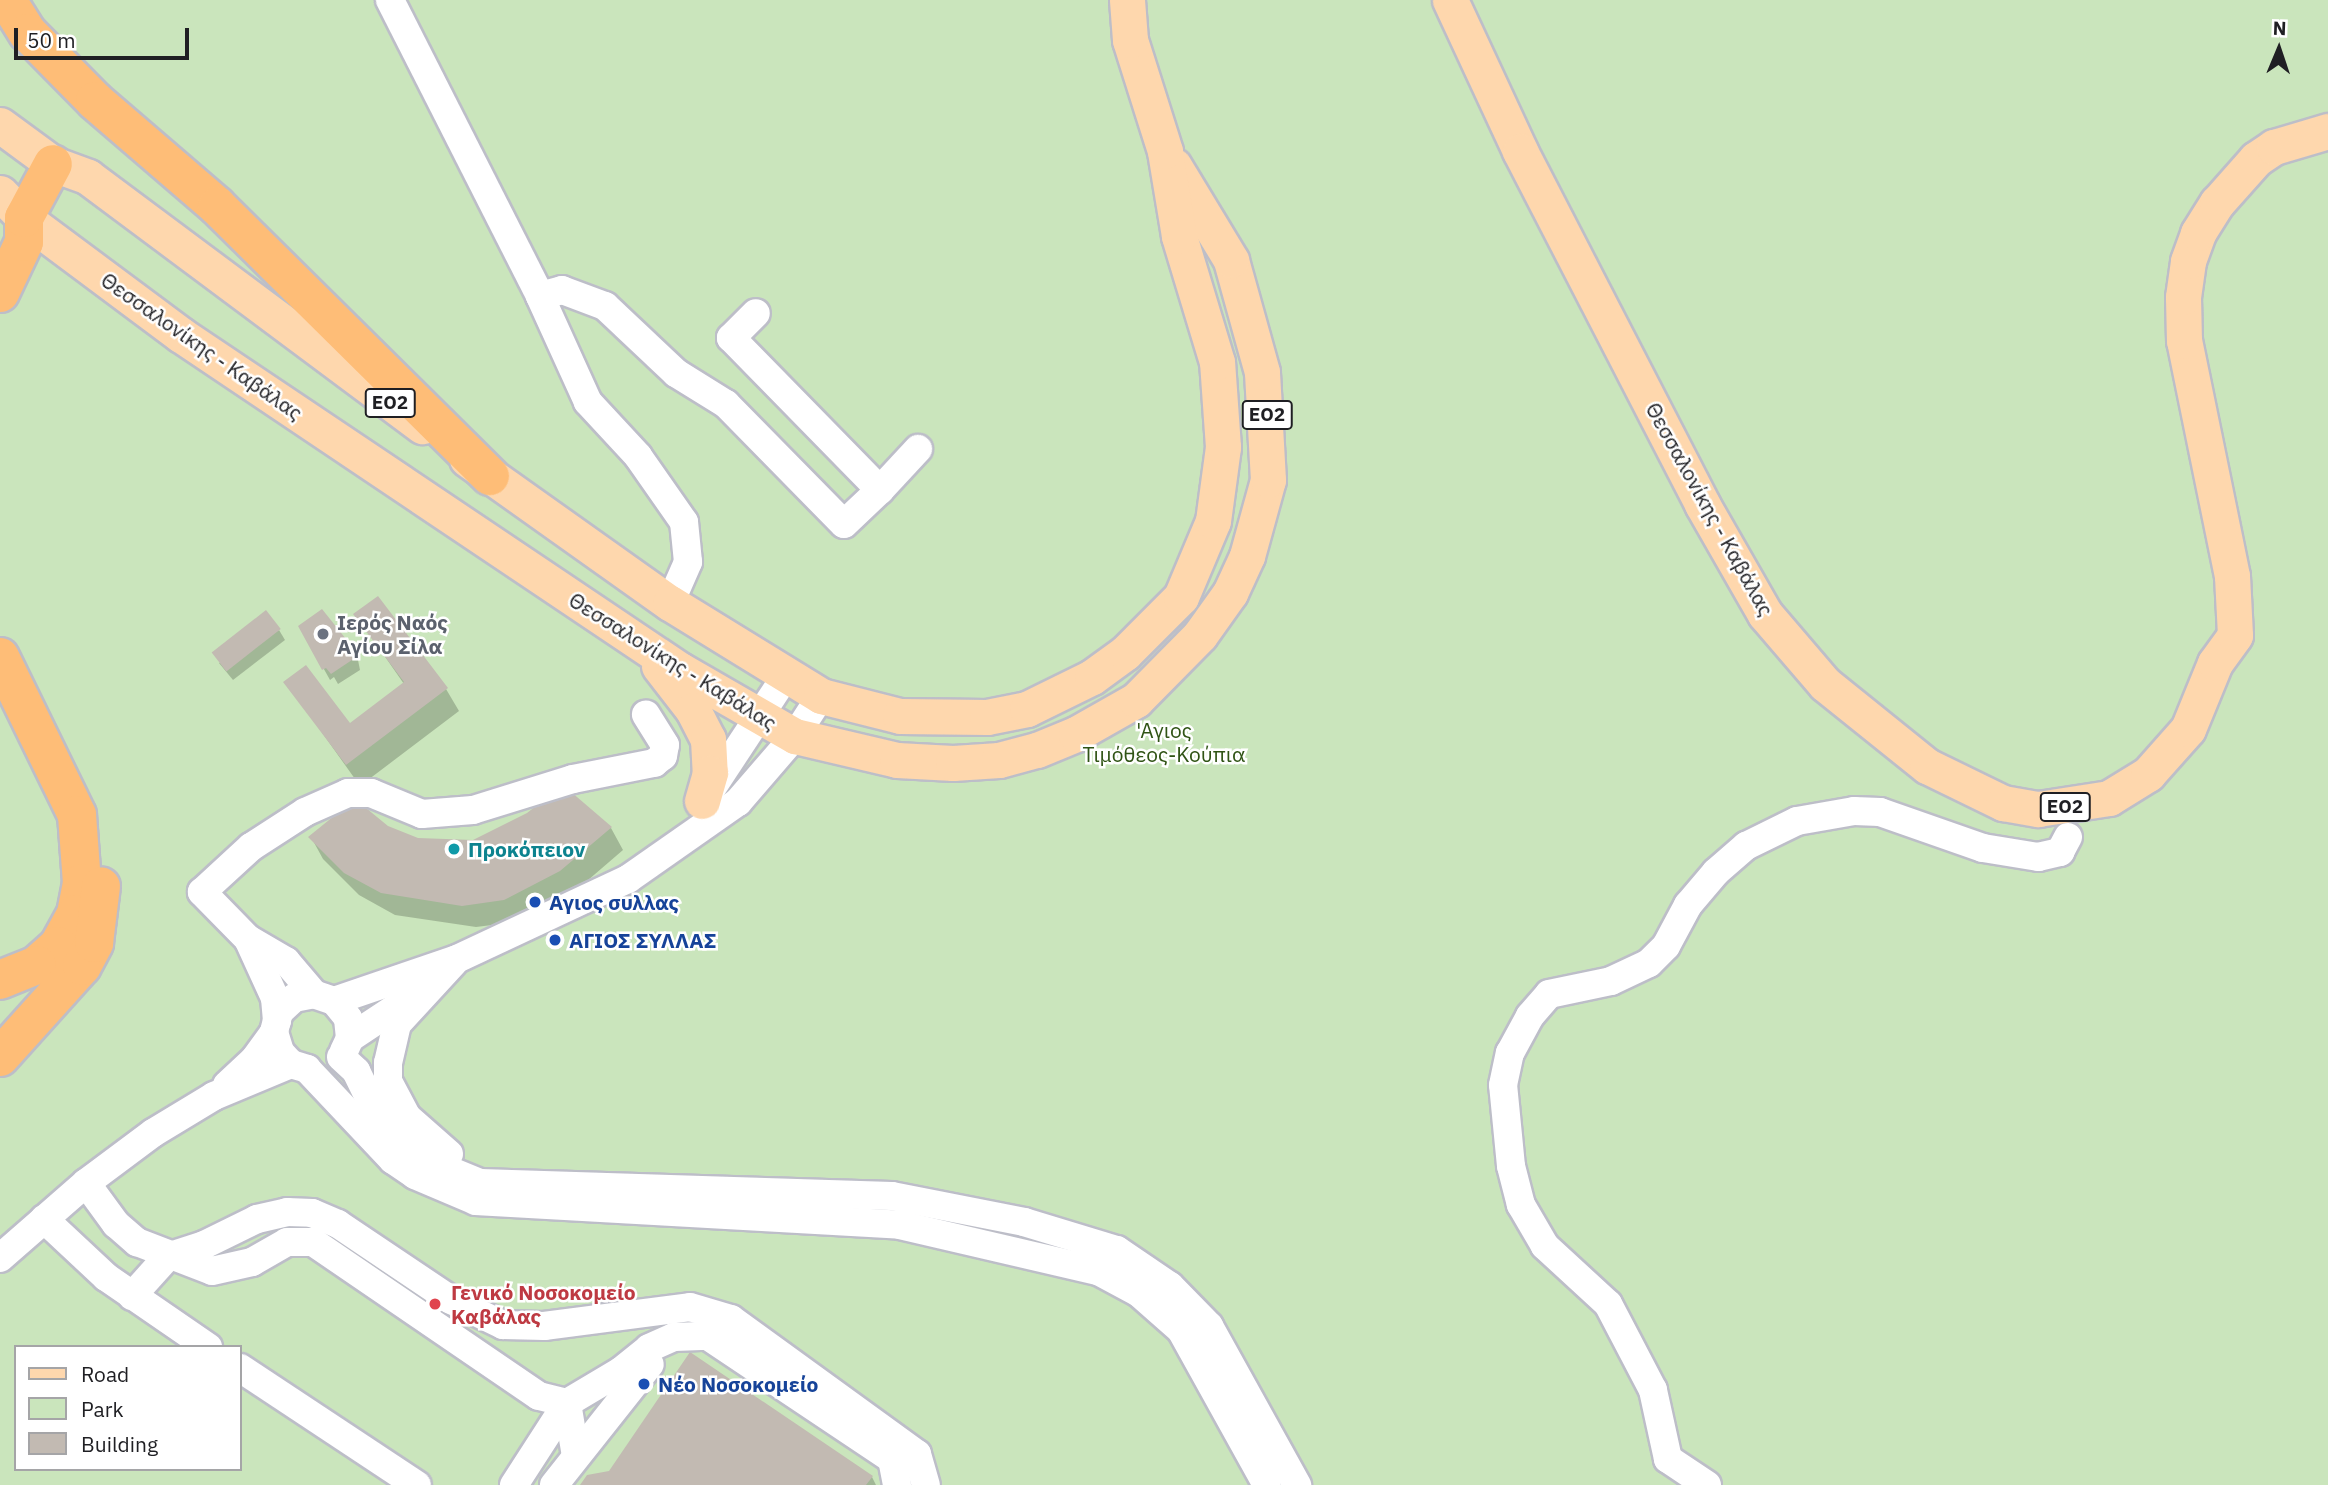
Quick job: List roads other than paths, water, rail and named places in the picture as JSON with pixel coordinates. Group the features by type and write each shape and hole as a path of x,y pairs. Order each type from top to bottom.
{"highway":[{"path":"7,0 28,33 95,101 217,206 490,476"},
{"path":"0,293 24,242 12,206 52,164"},
{"path":"0,657 77,815 82,883 76,914 51,953 37,965 0,980"},
{"path":"0,1057 82,966 94,943 101,891 99,860 89,824 77,815"}],"main road":[{"name":"Θεσσαλονίκης - Καβάλας","path":"0,125 52,164 88,177 490,476 670,603 785,677 821,696 900,716 950,719 1027,709 1092,677 1133,646 1181,597 1213,522 1223,447 1223,400 1207,315 1179,236 1165,151 1130,40 1126,0"},
{"name":"Θεσσαλονίκης - Καβάλας","path":"1450,0 1520,150 1702,504 1765,614 1825,684 1927,766 2003,803 2038,809 2109,798 2164,761 2199,711 2216,663 2235,635 2232,576 2184,341 2183,298 2188,261 2198,233 2217,203 2256,159 2274,147 2328,131"},
{"name":"Θεσσαλονίκης - Καβάλας","path":"12,206 181,335 638,643 762,717 795,736 897,760 953,763 999,760 1037,750 1107,717 1153,686 1200,635 1230,593 1260,521 1268,480 1262,372 1231,260 1165,151"},
{"path":"638,643 693,710 708,739 710,773 702,802"}],"street":[{"path":"390,0 540,296 588,402 638,456 684,522 688,562 670,603"},
{"path":"540,296 562,290 605,306 676,373 726,404 844,524 918,449"},
{"path":"756,313 731,338 880,490"},
{"path":"684,836 702,802 762,717 785,677"},
{"path":"0,1258 86,1183 153,1133 214,1096 254,1060 275,1027 279,1012 294,998 324,997 457,959 628,879 684,836 738,802 795,736 821,696"},
{"path":"646,715 665,746 663,756 654,763 573,779 473,810 422,814 371,793 348,793 304,812 251,847 202,892 248,939 286,961 348,1018 345,1047 376,1112 405,1144 436,1165 480,1183 892,1196 1024,1222 1117,1250 1170,1286 1209,1326 1297,1485"},
{"path":"1707,1485 1668,1459 1653,1390 1608,1304 1545,1246 1521,1205 1511,1166 1503,1086 1510,1053 1530,1016 1549,994 1612,981 1649,963 1666,946 1688,905 1716,872 1746,846 1797,821 1854,811 1880,812 1983,848 2038,857 2060,852 2068,837"},
{"path":"248,939 275,998 275,1027 280,1052 299,1066 393,1160 415,1175 476,1201 900,1224 1098,1271 1145,1297 1181,1330 1267,1485"},
{"path":"457,959 432,985 393,1034 388,1082 397,1101 419,1129 449,1154 556,1186"},
{"path":"214,1096 299,1066 326,1067 345,1047 432,985"},
{"path":"86,1183 116,1224 137,1242 167,1257 212,1271 252,1262 287,1242 313,1242 539,1396 567,1403"},
{"path":"132,1296 167,1257 204,1245 257,1219 287,1212 312,1213 338,1224 451,1300 503,1325 544,1326 699,1309 731,1319 916,1454 926,1485"},
{"path":"44,1219 106,1278 205,1345"},
{"path":"554,1485 649,1348 674,1337 708,1336 892,1459 897,1485"},
{"path":"514,1485 567,1403 628,1375 656,1358 684,1348 707,1354 867,1460 878,1474 879,1485"},
{"path":"242,1369 417,1485"},
{"path":"567,1403 576,1456"}],"place":[{"name":"Ιερός Ναός Αγίου Σίλα","path":"323,634"},
{"name":"Προκόπειον","path":"454,849"},
{"name":"Αγιος συλλας","path":"535,902"},
{"name":"ΑΓΙΟΣ ΣΥΛΛΑΣ","path":"555,940"},
{"name":"Γενικό Νοσοκομείο Καβάλας","path":"435,1304"},
{"name":"Νέο Νοσοκομείο","path":"644,1384"}],"park label":[{"name":"'Αγιος Τιμόθεος-Κούπια","path":"1164,742"}]}
